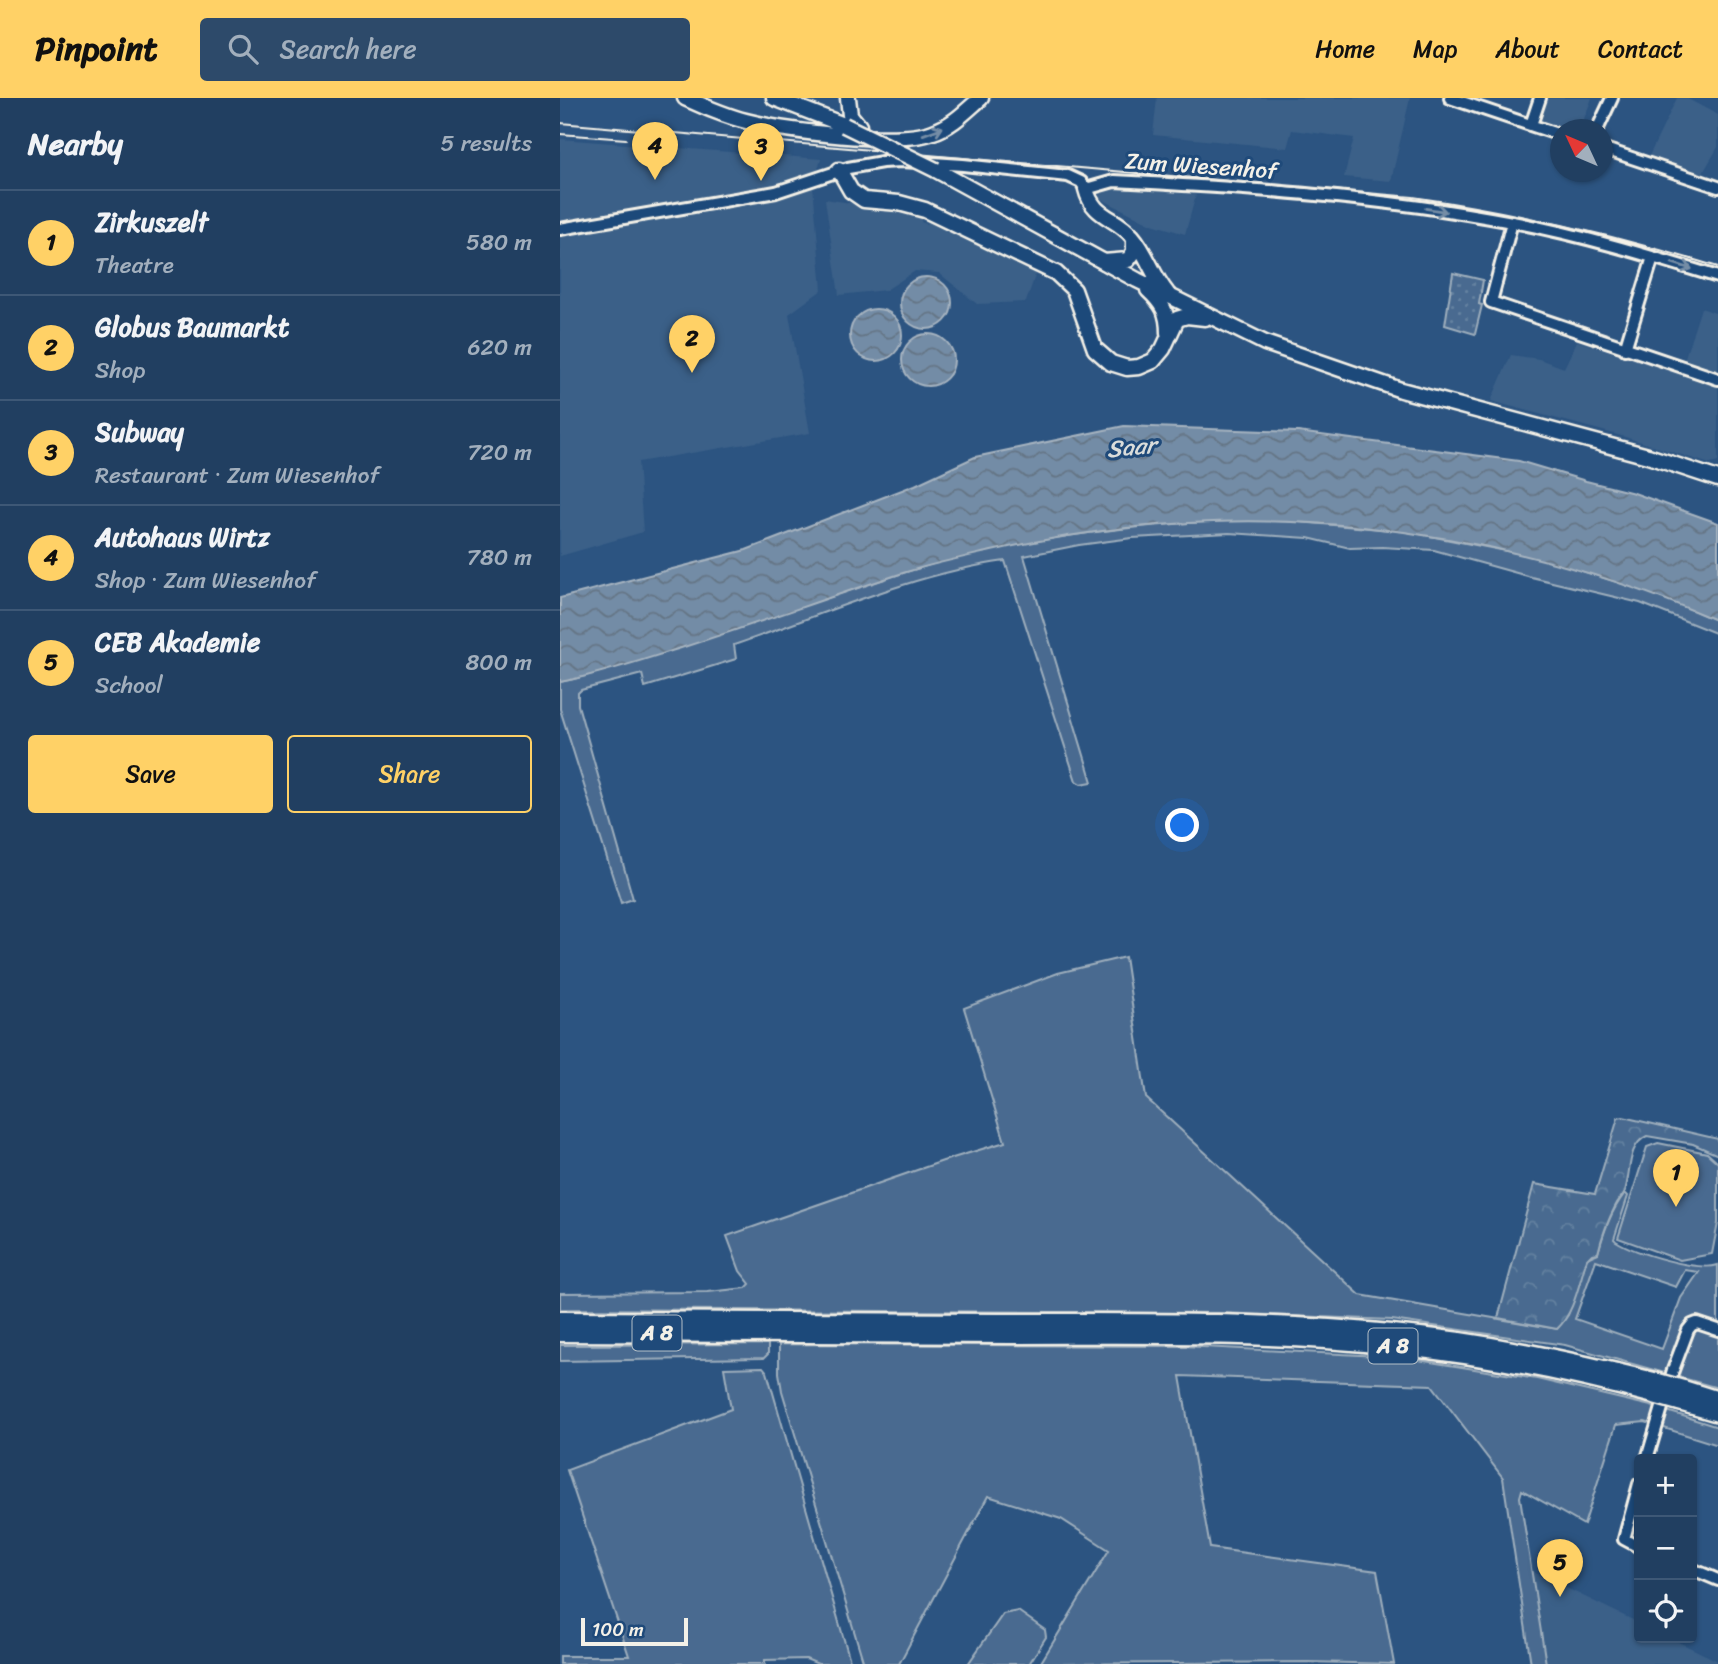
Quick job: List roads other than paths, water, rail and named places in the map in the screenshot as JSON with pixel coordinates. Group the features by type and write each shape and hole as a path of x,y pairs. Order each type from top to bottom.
{"highway":[{"name":"A 8","path":"560,1320 753,1327"},
{"name":"A 8","path":"560,1333 753,1327 1183,1329 1298,1325 1440,1338 1543,1355 1681,1396 1718,1413"},
{"name":"A 8","path":"1681,1396 1718,1400"}],"main road":[{"path":"685,98 729,116 761,124 891,138 923,135 941,129 981,98"},
{"path":"774,98 852,125 1137,280 1265,343 1401,390 1648,456 1718,479"},
{"path":"848,98 852,125"},
{"path":"839,170 851,191 864,200 899,203 925,210 1056,273 1074,290 1095,349 1111,363 1127,368 1139,367 1153,361 1163,349 1174,323 1181,317 1213,319"},
{"path":"1086,189 1088,199 1097,211 1125,229 1134,239 1158,281 1173,299"},
{"path":"1104,262 1128,260 1134,252 1134,239"},
{"path":"1137,280 1160,301 1168,316 1168,333"}],"street":[{"path":"1450,98 1550,132"},
{"path":"1531,125 1540,98"},
{"path":"1602,119 1612,98"},
{"path":"1613,152 1718,187"},
{"path":"560,229 776,192 839,170 902,161 1068,176 1081,182 1086,189"},
{"name":"Zum Wiesenhof","path":"1086,189 1114,181 1369,200 1512,222 1653,257 1718,278"},
{"path":"1512,222 1490,302 1718,379"},
{"path":"1625,349 1653,257"},
{"path":"1648,1454 1673,1370 1688,1330 1697,1323 1718,1331"},
{"path":"1634,1502 1624,1539 1634,1544"},
{"path":"1697,1571 1718,1580"}],"water":[{"path":"926,277 936,279 944,285 950,293 950,313 944,321 936,327 926,329 916,327 908,321 902,313 900,303 902,293 908,285 916,279"},
{"path":"876,309 886,311 894,317 900,325 900,345 894,353 886,359 876,361 866,359 858,353 852,345 850,335 852,325 858,317 866,311"},
{"path":"928,334 938,336 946,342 952,350 952,370 946,378 938,384 928,386 918,384 910,378 904,370 902,360 904,350 910,342 918,336"},
{"name":"Saar","path":"1124,426 1298,432 1519,461 1634,493 1718,523 1718,621 1630,587 1542,560 1453,540 1363,527 1272,521 1180,523 1088,533 938,563 681,648 560,682 560,598 746,550 915,485 975,457"}],"railway":[{"path":"560,123 1413,197 1567,226 1718,267"},
{"path":"560,134 626,139"}],"place":[{"name":"Autohaus Wirtz","path":"655,180"},
{"name":"Subway","path":"761,181"},
{"name":"Globus Baumarkt","path":"692,373"},
{"name":"Zirkuszelt","path":"1676,1207"},
{"name":"CEB Akademie","path":"1560,1597"}]}
